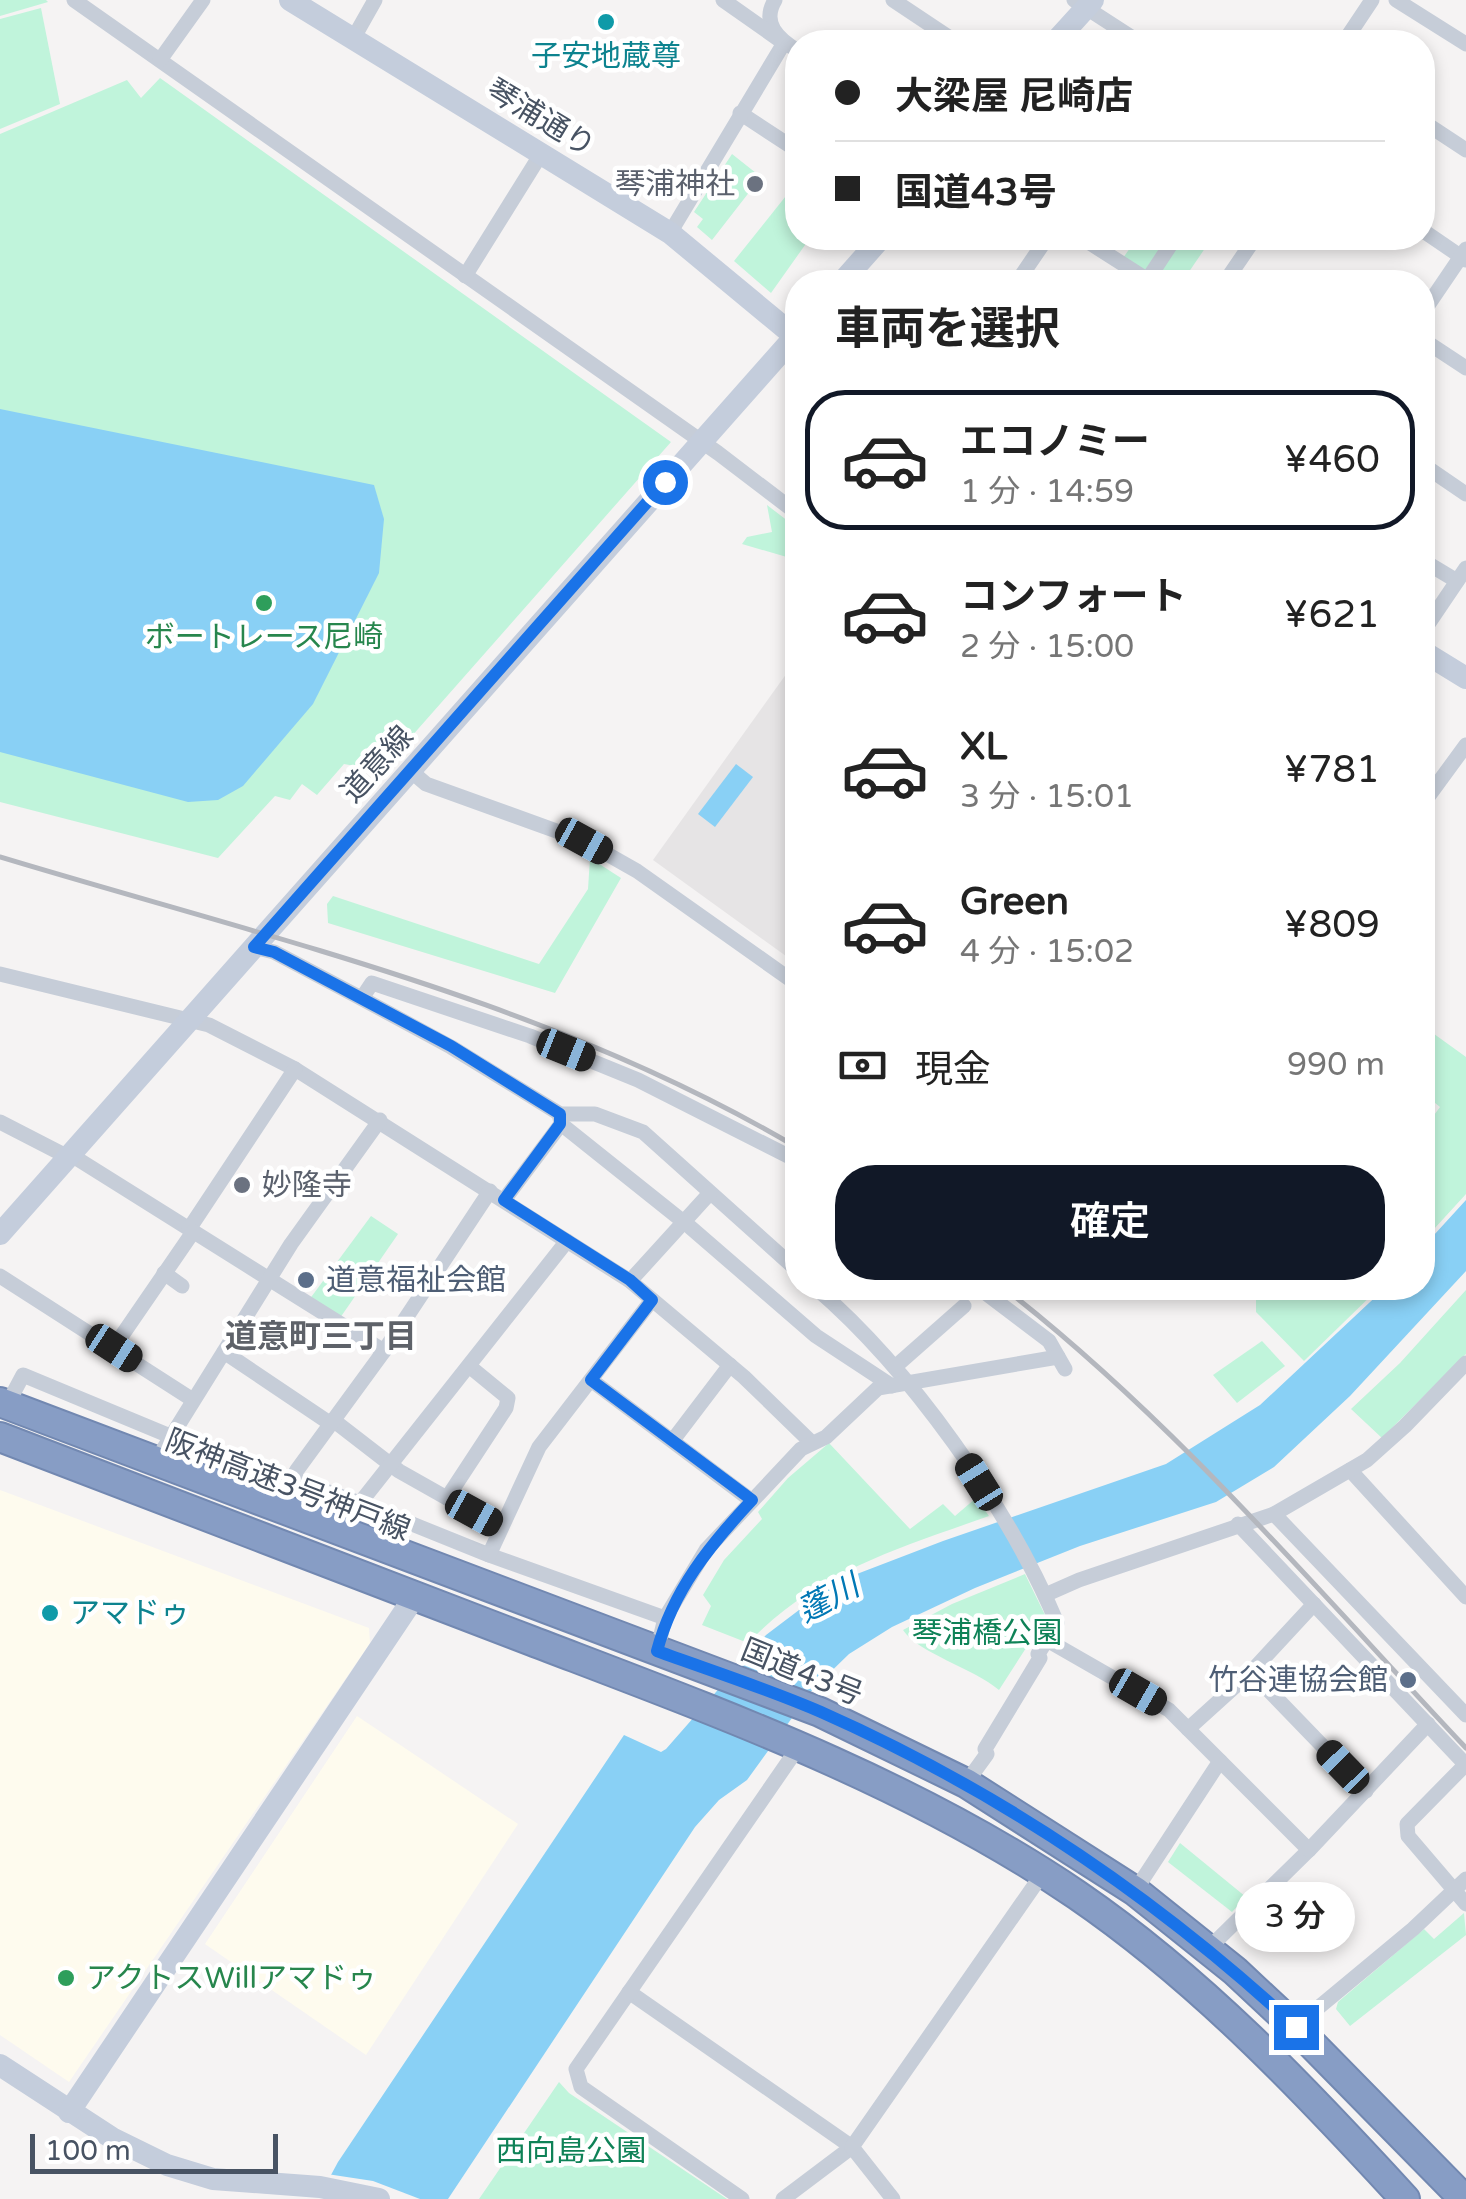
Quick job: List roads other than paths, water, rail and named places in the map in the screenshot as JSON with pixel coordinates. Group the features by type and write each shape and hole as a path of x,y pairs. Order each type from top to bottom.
{"highway":[{"name":"国道43号","path":"2,1406 820,1712 966,1783 1135,1891 1208,1949 1296,2027 1464,2199"},
{"name":"阪神高速3号神戸線","path":"2,1406 759,1696 850,1734 966,1791 1094,1871 1234,1980 1337,2082 1443,2199"},
{"name":"阪神高速3号神戸線","path":"0,1437 764,1731 917,1800 998,1845 1079,1897 1163,1961 1235,2022 1320,2106 1403,2199"},
{"path":"0,1446 788,1749 906,1802 1041,1876 1123,1934 1200,1996 1322,2112 1403,2199"}],"street":[{"path":"74,0 785,504"},
{"path":"160,60 203,0"},
{"name":"琴浦通り","path":"290,0 670,233 785,327"},
{"path":"353,39 375,0"},
{"path":"723,0 785,43"},
{"path":"775,0 768,12 770,24 785,40"},
{"path":"893,0 938,30"},
{"path":"1352,30 1372,0"},
{"path":"1396,0 1466,44"},
{"path":"1064,30 1084,3 1122,30"},
{"path":"670,233 740,113 785,55"},
{"path":"740,113 785,142"},
{"path":"1435,130 1466,150"},
{"path":"466,276 541,154"},
{"path":"1435,238 1464,255 1435,296"},
{"path":"853,270 871,250"},
{"path":"1100,250 1130,270"},
{"path":"1435,347 1466,368"},
{"name":"道意線","path":"0,1234 785,348"},
{"path":"1435,473 1466,494"},
{"path":"1435,565 1461,574 1435,613"},
{"path":"1435,659 1466,678"},
{"path":"1435,787 1466,745"},
{"path":"412,772 426,784 598,848 637,870 785,975"},
{"path":"254,947 274,952 451,1046 560,1119 816,1336 900,1386 967,1463 1057,1622 985,1749 988,1754 966,1783"},
{"path":"0,974 209,1025 295,1069 630,1280 730,1365 812,1443"},
{"path":"362,998 372,983 530,1036 638,1080 785,1154"},
{"path":"114,1348 295,1069"},
{"path":"276,1508 332,1422 497,1196 560,1119 595,1114 642,1132 785,1259"},
{"path":"156,1461 291,1244 380,1120"},
{"path":"0,1122 76,1158 384,1351"},
{"path":"630,1280 710,1192"},
{"path":"360,1503 567,1241"},
{"path":"164,1273 182,1286"},
{"path":"0,1276 193,1400"},
{"path":"489,1555 540,1447 652,1300"},
{"path":"828,1300 896,1366 900,1386"},
{"path":"657,1651 666,1618 706,1550 801,1449 826,1437 878,1388 1062,1363 1049,1341 995,1300"},
{"path":"896,1366 964,1306"},
{"path":"224,1352 399,1471 500,1528"},
{"path":"673,1440 730,1365"},
{"path":"447,1498 506,1408 508,1398 468,1366"},
{"path":"2,1406 24,1376 170,1436 666,1618"},
{"path":"1045,1595 1274,1514 1367,1460 1462,1376"},
{"path":"591,1380 752,1500"},
{"path":"1350,1470 1463,1587"},
{"path":"1274,1514 1466,1715"},
{"path":"1238,1524 1466,1765 1407,1824 1408,1836 1460,1885 1466,1904"},
{"path":"68,2112 411,1602"},
{"path":"1188,1729 1251,1672 1314,1604"},
{"path":"1046,1640 1169,1710 1309,1850"},
{"path":"1251,1672 1366,1791"},
{"path":"1208,1949 1309,1850 1428,1724"},
{"path":"742,2199 582,2088 576,2069 788,1749"},
{"path":"1135,1891 1220,1761"},
{"path":"782,2199 852,2146 1041,1876"},
{"path":"1296,2027 1460,1885"},
{"path":"629,1992 852,2146 893,2199"},
{"path":"0,2065 68,2112 167,2165 249,2184 320,2187 378,2199"}],"water":[{"path":"0,409 374,485 384,519 379,573 313,704 243,786 218,800 188,802 0,752"},
{"path":"736,764 753,777 715,827 698,814"},
{"name":"蓬川","path":"1466,1200 1466,1271 1350,1396 1274,1467 1216,1502 1080,1546 892,1627 849,1654 813,1689 747,1780 719,1800 695,1827 448,2199 318,2199 338,2162 624,1735 661,1752 666,1749 766,1635 836,1582 1166,1464 1260,1405 1372,1300 1435,1300 1435,1234"}],"railway":[{"path":"0,857 307,947 509,1013 608,1052 785,1141"},
{"path":"1019,1300 1128,1394 1244,1509 1466,1748"}],"place":[{"name":"子安地蔵尊","path":"606,22"},
{"name":"琴浦神社","path":"755,184"},
{"name":"ボートレース尼崎","path":"264,603"},
{"name":"妙隆寺","path":"242,1185"},
{"name":"道意福祉会館","path":"306,1280"},
{"name":"アマドゥ","path":"50,1613"},
{"name":"竹谷連協会館","path":"1408,1680"},
{"name":"アクトスWillアマドゥ","path":"66,1978"}],"district":[{"name":"道意町三丁目","path":"321,1336"}],"park label":[{"name":"琴浦橋公園","path":"987,1633"},
{"name":"西向島公園","path":"571,2151"}]}
